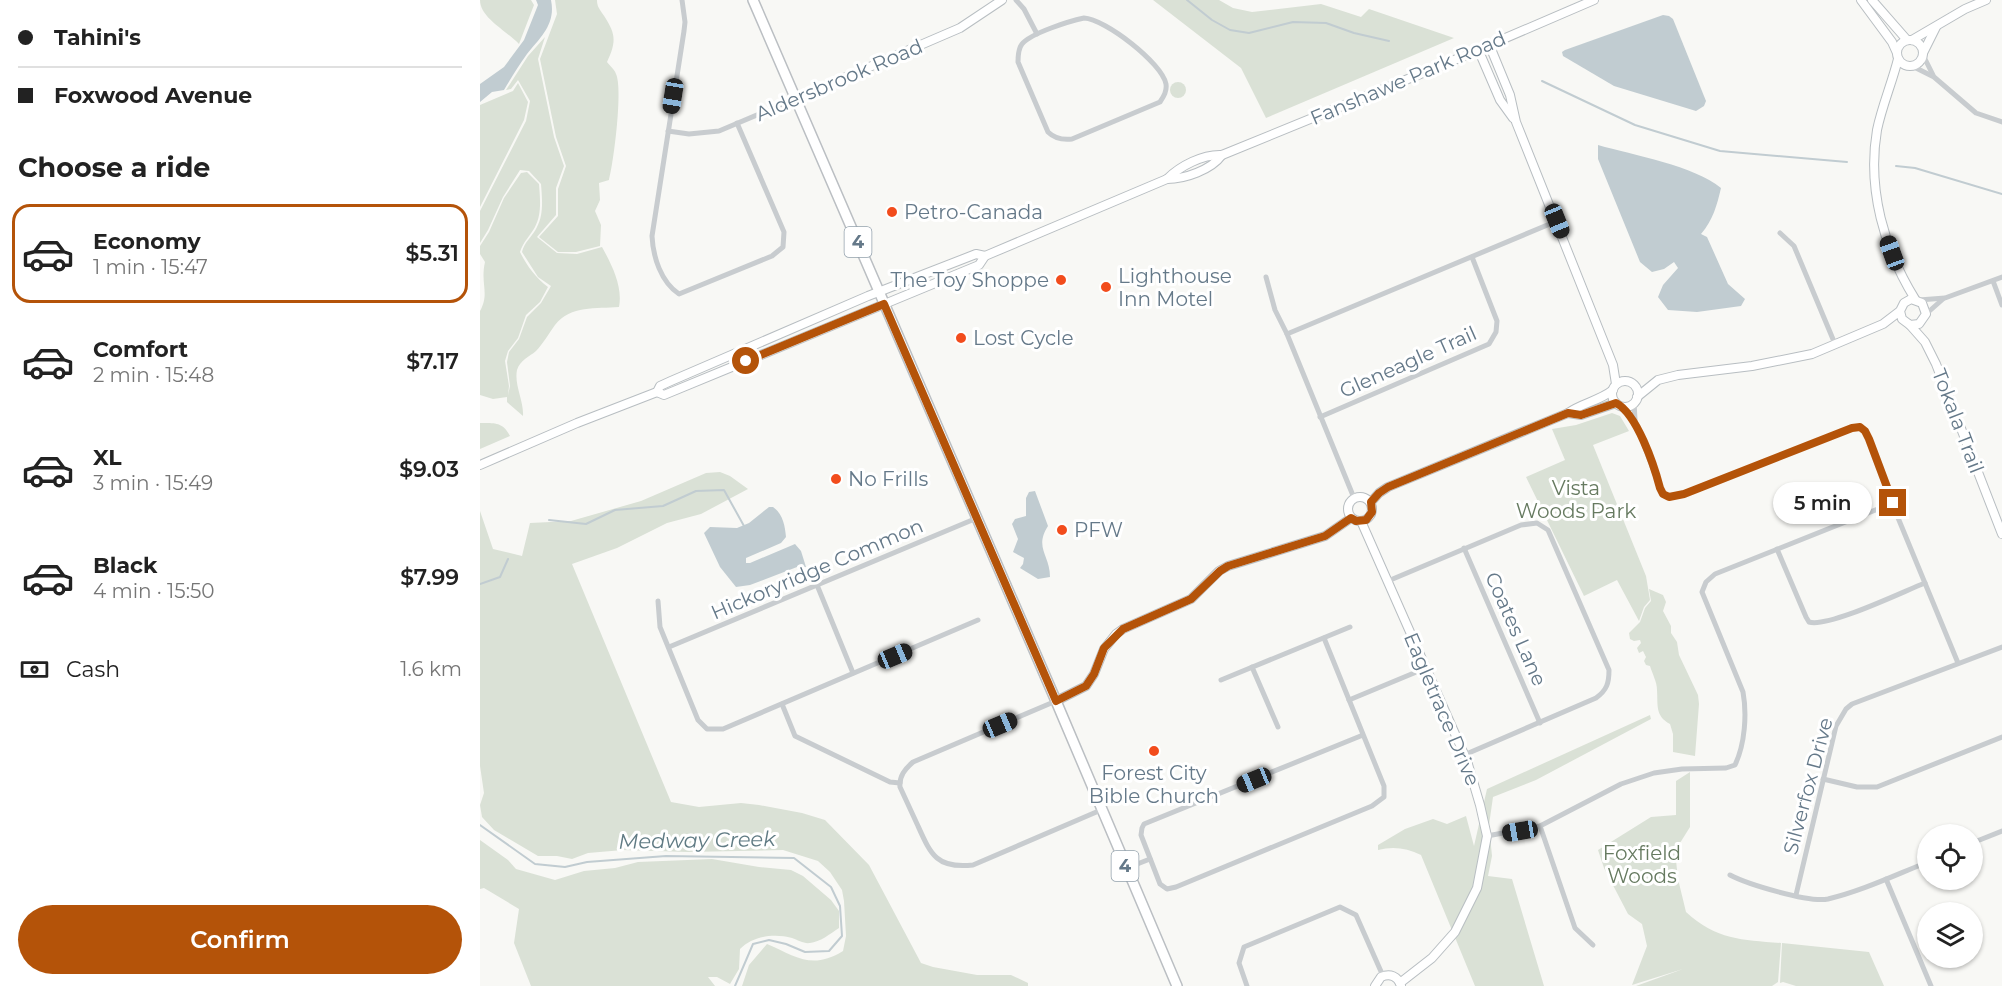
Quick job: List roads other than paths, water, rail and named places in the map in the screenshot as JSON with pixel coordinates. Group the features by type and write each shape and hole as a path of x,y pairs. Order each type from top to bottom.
{"main road":[{"name":"4","path":"753,0 1177,986"}],"street":[{"path":"682,0 685,22 652,236 654,253 667,284 679,294 772,256 783,247 783,232 737,123"},
{"name":"Aldersbrook Road","path":"668,131 706,134 737,123 960,28 1002,0"},
{"path":"1016,0 1024,9 1037,34"},
{"name":"Fanshawe Park Road","path":"985,256 976,254 879,292 671,381 660,386 657,392 664,395 979,265 985,256 1167,179 1179,179 1215,163 1222,155 1594,0"},
{"path":"1861,0 1892,42 1902,64 1934,77 1976,113 2002,122"},
{"path":"1872,0 1909,40 1919,44 1934,77"},
{"path":"1924,318 1925,306 1917,300 1903,279 1882,227 1875,185 1877,131 1885,98 1892,82 1900,45 1986,0"},
{"path":"1084,18 1095,20 1154,63 1164,79 1165,93 1160,102 1072,139 1058,139 1048,132 1018,62 1017,55 1021,46 1037,34 1084,18"},
{"path":"1892,82 1918,63 1937,26"},
{"path":"1489,44 1510,95 1516,122 1614,365 1613,397 1635,421 1663,494 1669,497 1684,494 1852,428 1860,427 1869,439 1958,663"},
{"path":"1479,49 1500,100 1516,122"},
{"path":"1287,334 1557,221"},
{"path":"1780,232 1794,246 1834,344"},
{"name":"Gleneagle Trail","path":"1320,417 1489,344 1496,332 1497,321 1472,257"},
{"path":"1266,277 1275,310 1354,498"},
{"path":"1568,413 1581,415 1620,405 1636,399 1652,384 1678,375 1797,358 1883,324 1902,307 1917,300 1945,298 2002,277"},
{"path":"1903,279 1902,307 1907,324"},
{"path":"1993,281 2002,305"},
{"path":"1883,324 1919,324 1945,298"},
{"name":"Tokala Trail","path":"1924,318 1925,342"},
{"name":"Tokala Trail","path":"1907,324 1925,342 1936,364 2002,534"},
{"path":"1614,365 1637,389 1635,421"},
{"path":"1351,518 1366,520 1372,512 1371,502 1388,487 1568,413 1578,406 1606,395 1614,387 1630,382 1652,384"},
{"path":"480,465 577,423 657,392"},
{"path":"1351,518 1348,506 1354,498 1363,497 1371,502"},
{"path":"1487,836 1540,826 1589,799 1654,773 1682,769 1726,768 1735,765 1739,755 1745,715 1743,692 1702,592 1706,582 1715,574 1893,503"},
{"name":"Hickoryridge Common","path":"669,648 977,518"},
{"path":"1101,810 973,865 960,867 944,863 930,854 900,783 905,769 913,762 1086,686 1094,674 1104,648 1123,629 1191,599 1228,566 1325,536 1351,518"},
{"name":"Eagletrace Drive","path":"1361,521 1464,755 1487,836 1477,888 1455,932 1432,958 1400,984"},
{"path":"1388,581 1521,525 1537,523 1548,530 1609,670 1605,692 1596,698 1464,755"},
{"name":"Coates Lane","path":"1464,548 1540,723"},
{"path":"1777,549 1806,617 1809,622 1816,624 1925,583"},
{"path":"817,585 853,674"},
{"path":"658,601 658,623 698,720 707,729 723,729 978,620"},
{"path":"1221,680 1350,627"},
{"path":"1324,638 1384,786 1384,796 1377,803 1176,887 1167,889 1160,884 1141,835 1144,825 1363,735"},
{"name":"Silverfox Drive","path":"1796,895 1836,726 1846,709 1852,704 2002,647"},
{"path":"1252,667 1278,727"},
{"path":"1349,700 1426,668"},
{"path":"782,704 795,736 890,782 900,783"},
{"path":"1823,779 1857,787 1877,787 2002,737"},
{"path":"1540,826 1575,928 1593,945"},
{"path":"1983,839 2002,831"},
{"path":"1126,868 1150,859"},
{"path":"1730,875 1754,885 1820,900 1917,866"},
{"path":"1886,879 1931,986"},
{"path":"1247,986 1239,963 1244,947 1340,907 1356,915 1383,976"},
{"path":"1375,986 1377,980 1383,976 1394,976 1400,984"}],"waterway":[{"path":"1187,0 1212,20 1230,30 1249,33 1293,22 1326,23 1354,33 1389,41"},
{"path":"1542,81 1635,125 1720,151 1847,162"},
{"path":"1896,166 1915,168 2002,194"},
{"path":"549,520 586,524 615,510 663,506 696,491 724,490 744,526"},
{"path":"480,584 500,577 508,559"},
{"name":"Medway Creek","path":"480,825 535,864 565,867 587,862 666,856 794,858 831,887 840,906 842,936 829,951 805,952 769,940 753,944 735,986"}],"place":[{"name":"Petro-Canada","path":"892,212"},
{"name":"The Toy Shoppe","path":"1061,280"},
{"name":"Lighthouse Inn Motel","path":"1106,287"},
{"name":"Lost Cycle","path":"961,338"},
{"name":"No Frills","path":"836,479"},
{"name":"PFW","path":"1062,530"},
{"name":"Forest City Bible Church","path":"1154,751"}],"park label":[{"name":"Vista Woods Park","path":"1576,500"},
{"name":"Foxfield Woods","path":"1642,864"}]}
